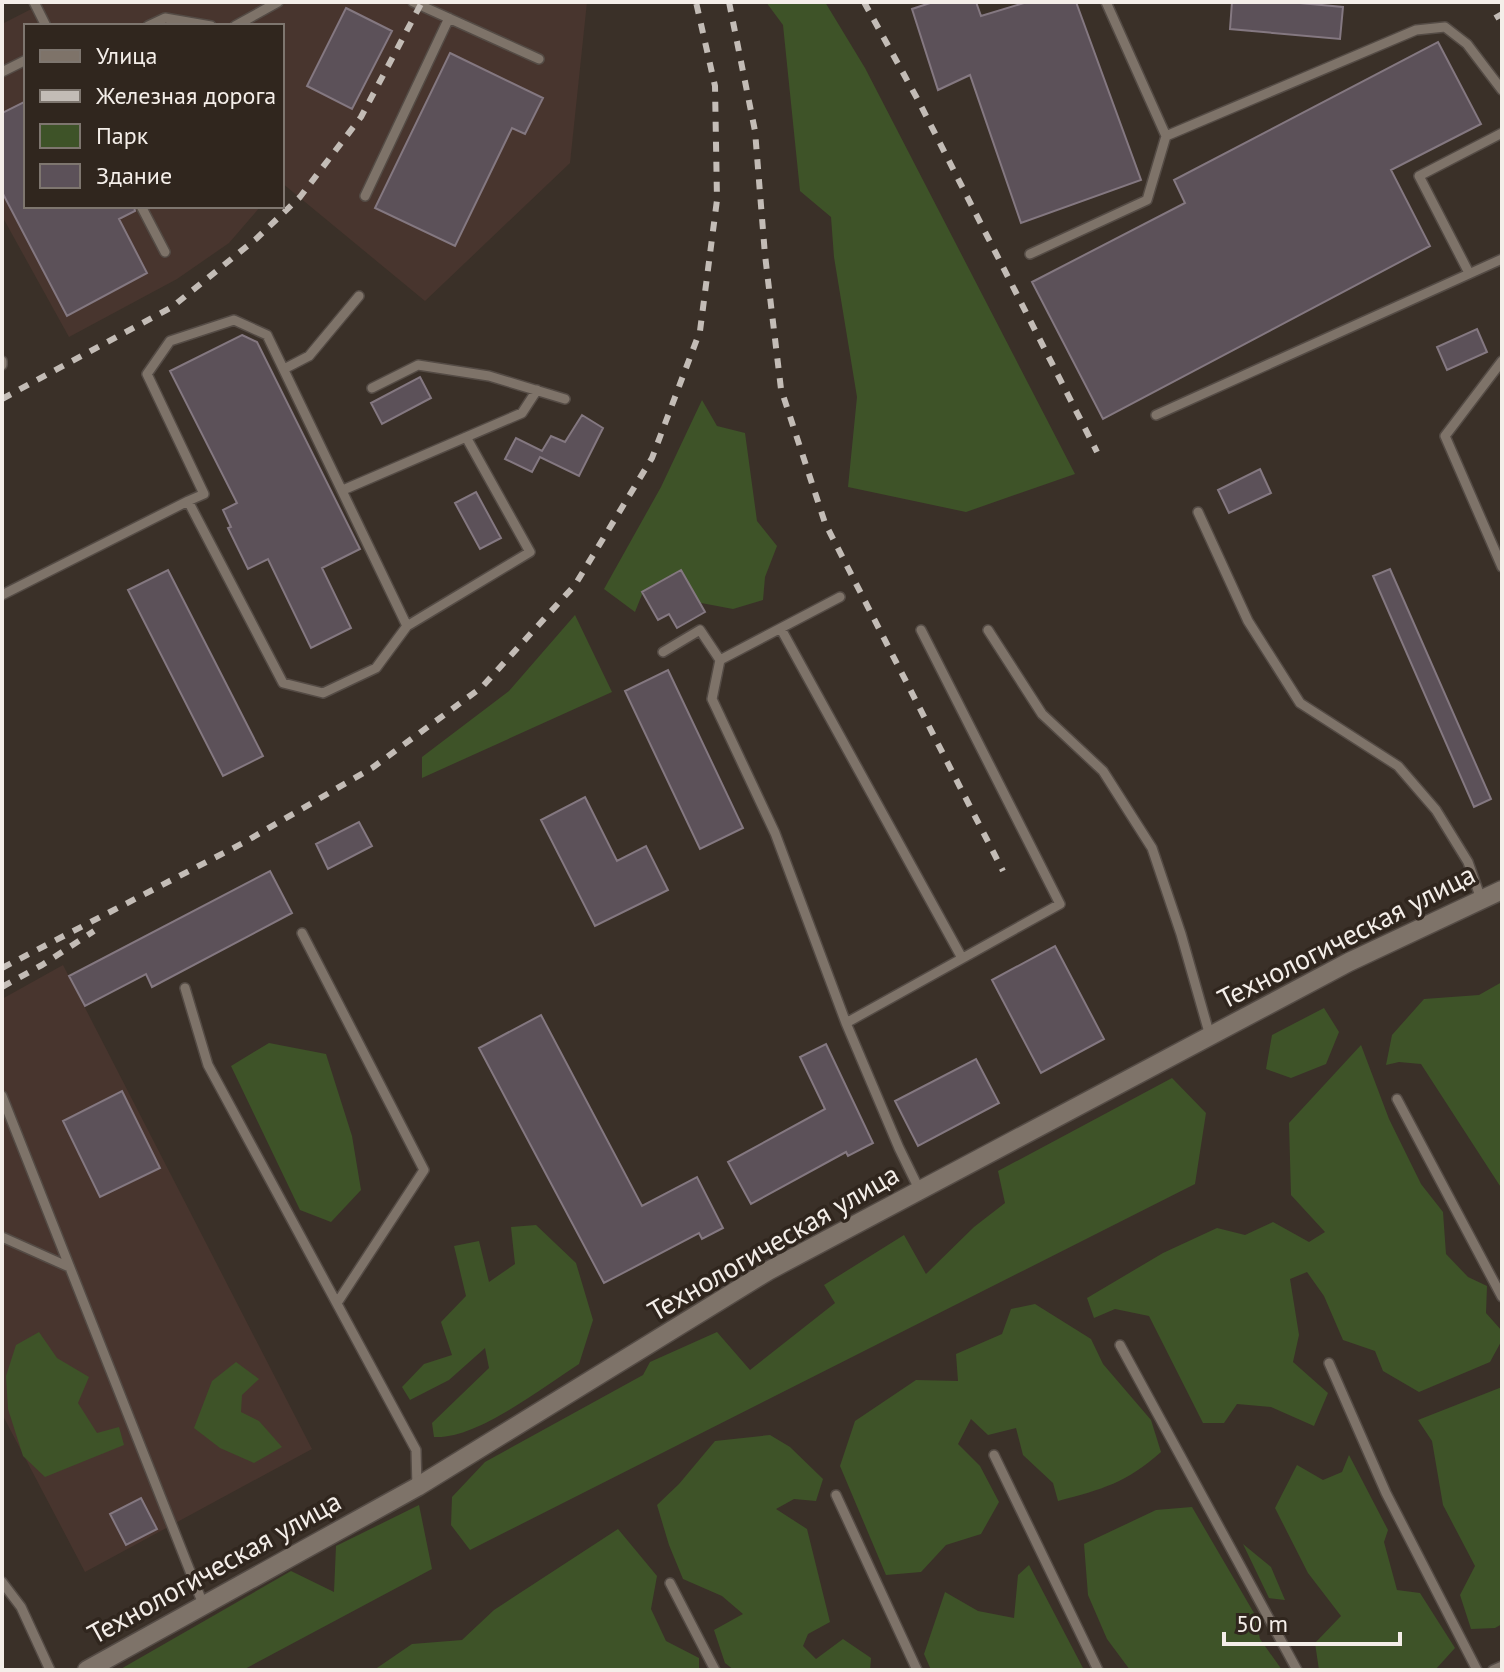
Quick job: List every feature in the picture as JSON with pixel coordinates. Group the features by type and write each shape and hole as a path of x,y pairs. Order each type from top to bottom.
{"street":[{"name":"Технологическая улица","path":"87,1670 417,1487 768,1271 1349,962 1502,890"}],"lane":[{"path":"34,2 45,24"},
{"path":"239,24 278,2"},
{"path":"413,2 539,59"},
{"path":"1030,254 1147,200 1166,136 1106,2"},
{"path":"152,24 165,18 200,24"},
{"path":"365,196 449,18"},
{"path":"1166,136 1416,30 1445,27 1467,44 1502,90"},
{"path":"2,72 24,61"},
{"path":"1469,273 1419,176 1502,133"},
{"path":"142,208 165,252"},
{"path":"1156,415 1502,259"},
{"path":"284,369 309,356 359,296"},
{"path":"2,595 204,494 147,374 170,341 234,320 267,335 407,626"},
{"path":"1502,361 1445,436 1502,567"},
{"path":"372,388 418,365 489,376 565,399"},
{"path":"343,490 522,413 537,390"},
{"path":"188,501 283,683 323,693 376,668 407,626 530,552 466,437"},
{"path":"1198,512 1248,621 1300,703 1398,766 1436,810 1468,862 1481,899"},
{"path":"720,660 840,597"},
{"path":"781,629 962,958"},
{"path":"663,652 700,630 720,660 712,699 775,833 846,1023 920,1191"},
{"path":"846,1023 1060,904 921,630"},
{"path":"988,630 1042,714 1103,771 1152,848 1210,1036"},
{"path":"302,933 424,1170 337,1303"},
{"path":"185,988 208,1065 416,1450 417,1487"},
{"path":"2,1096 203,1604"},
{"path":"1397,1099 1502,1297"},
{"path":"2,1237 69,1267"},
{"path":"1120,1345 1297,1670"},
{"path":"1329,1363 1386,1493 1477,1670"},
{"path":"994,1455 1098,1670"},
{"path":"836,1495 917,1670"},
{"path":"2,1582 21,1607 50,1670"},
{"path":"670,1583 715,1670"},
{"path":"1493,1670 1502,1666"}],"shaded area":[{"path":"45,2 587,2 570,163 425,301 284,185 284,24 24,24 24,208 259,208 229,243 177,279 69,337 2,216 2,24"},
{"path":"63,965 312,1449 85,1572 2,1414 2,999"}],"green space":[{"path":"766,2 825,2 865,68 1075,474 966,512 848,487 857,397 834,257 831,217 800,191 783,25"},
{"path":"702,400 717,426 745,433 757,521 777,546 765,577 763,600 733,609 643,592 635,612 604,589 661,487"},
{"path":"575,615 612,692 422,778 422,757 509,691"},
{"path":"1502,982 1502,1189 1421,1064 1399,1062 1386,1065 1392,1035 1424,999 1479,995"},
{"path":"1324,1008 1339,1032 1326,1064 1291,1078 1266,1069 1272,1035"},
{"path":"269,1043 326,1054 352,1136 361,1190 331,1222 300,1210 231,1066"},
{"path":"1361,1045 1389,1119 1421,1184 1443,1212 1446,1254 1468,1277 1487,1286 1486,1313 1502,1331 1502,1340 1490,1362 1419,1392 1383,1371 1375,1351 1343,1340 1324,1296 1307,1272 1290,1279 1299,1335 1293,1362 1328,1393 1314,1426 1271,1407 1237,1404 1224,1423 1203,1423 1149,1316 1115,1309 1094,1318 1087,1298 1163,1253 1217,1228 1245,1235 1273,1222 1309,1242 1325,1232 1291,1195 1289,1123"},
{"path":"1172,1078 1206,1113 1195,1184 470,1550 451,1525 452,1497 485,1462 643,1375 650,1362 717,1332 750,1370 835,1303 824,1285 904,1235 926,1274 974,1227 1005,1203 998,1171"},
{"path":"536,1225 576,1263 593,1320 579,1364 489,1421 451,1436 434,1437 432,1423 489,1368 485,1348 449,1380 410,1400 402,1387 424,1364 452,1355 441,1322 466,1296 454,1246 479,1241 489,1282 515,1264 511,1227"},
{"path":"1035,1304 1091,1339 1103,1364 1151,1420 1161,1452 1113,1484 1058,1501 1053,1483 1023,1455 1016,1428 988,1435 971,1419 958,1444 980,1466 999,1502 981,1534 946,1545 921,1572 886,1575 840,1466 855,1421 916,1380 958,1381 956,1354 1002,1334 1011,1309"},
{"path":"39,1332 57,1358 89,1377 78,1403 97,1433 119,1427 124,1445 45,1477 23,1456 8,1409 6,1376 16,1345"},
{"path":"236,1362 259,1379 242,1395 241,1412 259,1421 282,1447 254,1463 220,1448 194,1428 212,1381"},
{"path":"1502,1387 1502,1624 1495,1628 1471,1629 1460,1595 1475,1566 1443,1505 1432,1441 1418,1420"},
{"path":"770,1435 790,1447 823,1479 816,1501 794,1499 776,1509 807,1529 830,1622 808,1634 803,1646 816,1659 843,1639 871,1658 870,1670 734,1670 725,1663 714,1630 743,1614 722,1596 683,1579 657,1505 715,1441"},
{"path":"1349,1455 1388,1530 1384,1542 1397,1590 1420,1593 1455,1648 1435,1670 1319,1670 1315,1643 1341,1616 1308,1573 1275,1508 1297,1465 1323,1480 1342,1472"},
{"path":"419,1505 432,1569 243,1670 119,1670 291,1571 334,1592 336,1546"},
{"path":"1192,1507 1254,1613 1260,1639 1282,1670 1130,1670 1107,1639 1088,1595 1084,1544 1156,1510"},
{"path":"618,1529 657,1576 651,1609 666,1641 699,1658 699,1670 374,1670 412,1644 462,1640 494,1610"},
{"path":"1243,1544 1271,1567 1285,1600 1269,1598"},
{"path":"1029,1565 1084,1670 931,1670 924,1654 945,1592 978,1611 1014,1618 1018,1575"}],"building":[{"path":"933,2 976,2 981,16 1027,2 1076,2 1141,180 1021,223 970,75 938,90 912,9"},
{"path":"1232,2 1289,2 1343,7 1340,39 1230,29"},
{"path":"346,8 392,31 352,109 307,86"},
{"path":"1438,42 1481,124 1391,170 1430,246 1103,419 1032,282 1185,203 1174,180"},
{"path":"450,53 543,98 525,134 512,128 455,246 375,208"},
{"path":"24,102 24,208 134,208 135,211 119,219 147,273 67,316 2,192 2,113"},
{"path":"1477,329 1487,352 1447,370 1437,347"},
{"path":"242,335 257,342 360,549 322,568 351,628 311,648 268,559 248,569 228,528 231,527 223,510 237,503 170,371"},
{"path":"420,377 431,398 382,424 371,403"},
{"path":"582,415 603,428 579,476 540,457 532,472 505,459 516,438 542,451 551,436 565,442"},
{"path":"1260,469 1271,493 1229,513 1218,490"},
{"path":"476,492 501,538 480,549 455,503"},
{"path":"1390,569 1491,799 1474,807 1373,576"},
{"path":"168,570 263,756 223,776 128,590"},
{"path":"681,570 705,612 677,628 669,614 658,620 642,592"},
{"path":"668,670 743,828 700,849 625,691"},
{"path":"585,797 617,861 646,846 668,890 595,926 541,820"},
{"path":"359,822 372,846 328,869 316,844"},
{"path":"270,871 292,913 152,987 146,974 85,1006 69,976"},
{"path":"1055,946 1104,1039 1041,1073 992,980"},
{"path":"541,1015 642,1206 697,1177 723,1228 702,1239 699,1233 604,1283 479,1048"},
{"path":"826,1044 873,1143 848,1156 846,1152 751,1204 728,1162 825,1109 800,1057"},
{"path":"976,1059 999,1103 918,1146 895,1101"},
{"path":"122,1091 160,1168 100,1197 63,1121"},
{"path":"141,1498 157,1529 126,1545 110,1514"}],"railway":[{"path":"2,399 172,307 256,239 300,197 361,117 422,2"},
{"path":"2,968 243,843 372,768 482,687 575,585 652,458 700,331 717,200 715,86 696,2"},
{"path":"729,2 755,131 765,255 781,389 825,523 1003,871"},
{"path":"864,2 918,100 1097,452"},
{"path":"1495,18 1502,14"},
{"path":"2,987 94,931"}]}
